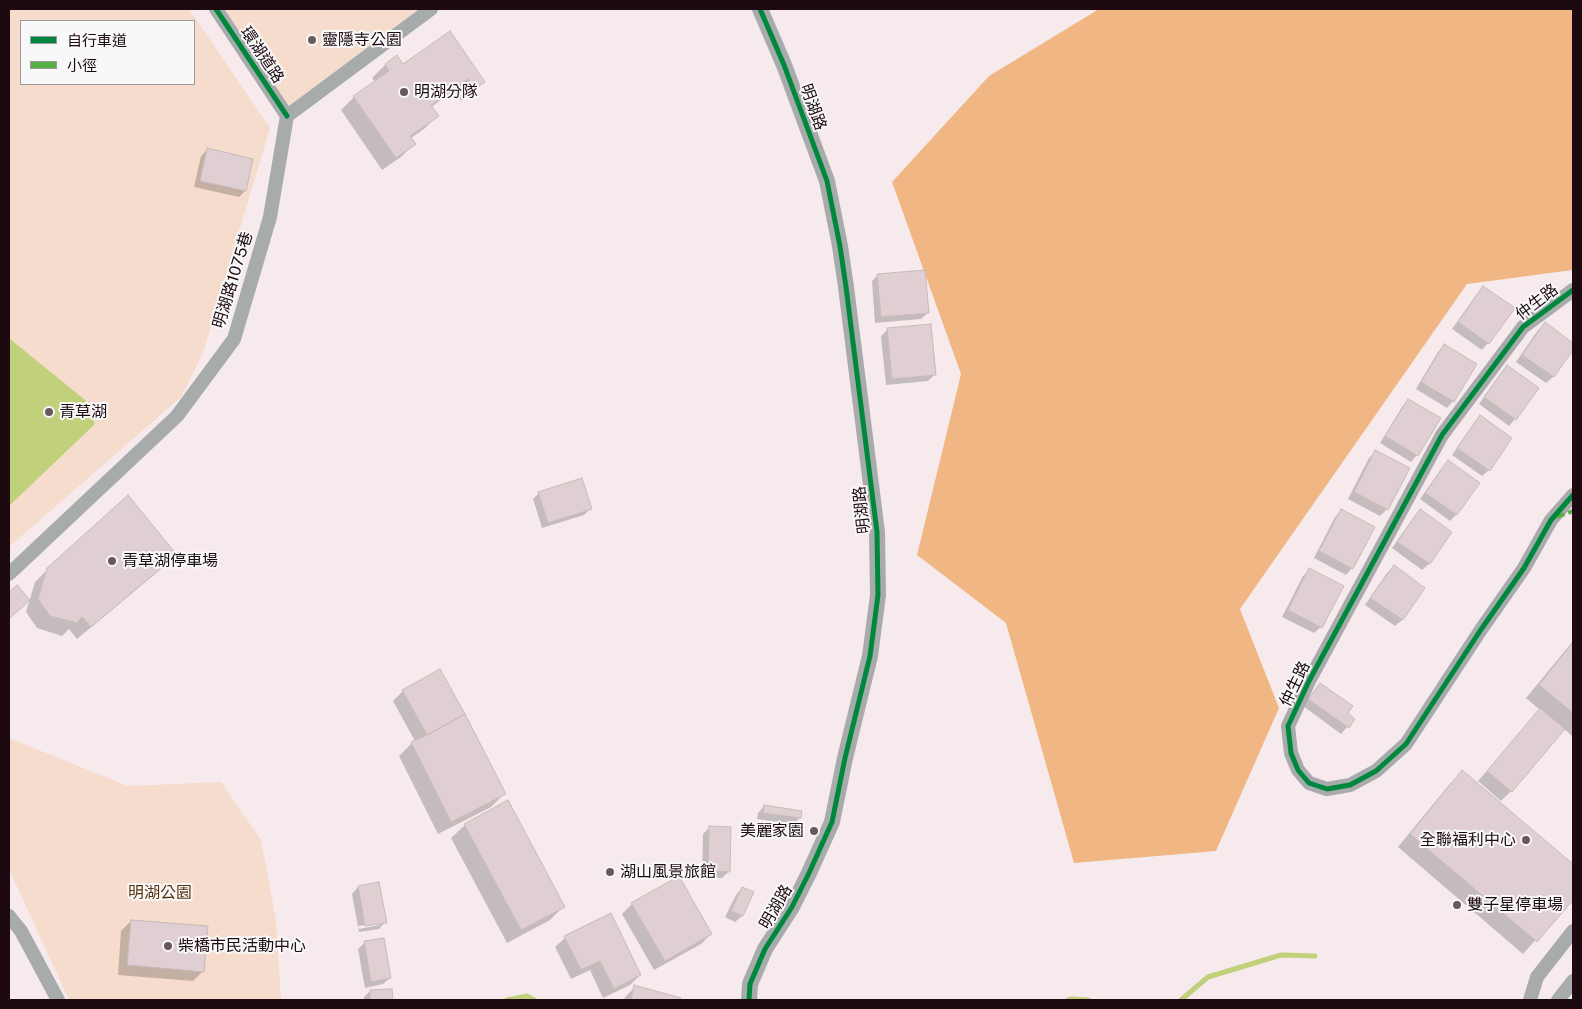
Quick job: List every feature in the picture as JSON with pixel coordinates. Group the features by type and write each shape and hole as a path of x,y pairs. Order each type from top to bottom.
{"street":[{"name":"環湖道路","path":"216,9 287,116"},
{"path":"287,116 431,9"},
{"name":"明湖路","path":"749,1000 750,984 765,949 792,907 832,822 845,758 870,656 878,595 877,532 846,287 835,218 824,173 784,65 760,9"},
{"name":"明湖路1075巷","path":"9,574 177,416 234,339 270,217 287,116"},
{"name":"仲生路","path":"1573,290 1523,327 1442,435 1309,681 1288,726 1291,753 1298,770 1309,783 1326,788 1350,785 1376,771 1406,744 1524,568 1551,520 1573,495"},
{"path":"9,916 21,931 58,1000"},
{"path":"1530,1000 1537,977 1573,931"},
{"path":"1558,1000 1573,981"}],"green space":[{"path":"9,9 189,9 270,128 203,353 181,397 9,547"},
{"path":"216,9 431,9 287,116"},
{"name":"明湖公園","path":"9,738 128,786 221,782 261,840 276,920 281,1000 69,1000 9,869"}],"shaded area":[{"path":"1099,9 1573,9 1573,270 1467,284 1240,609 1279,708 1216,851 1074,863 1006,623 917,555 961,374 892,182 989,76"},
{"name":"青草湖","path":"9,336 10,339 85,400 95,424 9,506"}],"building":[{"name":"明湖分隊","path":"450,31 485,82 475,89 468,79 431,105 439,116 410,136 416,144 396,158 353,96 389,71 385,64 397,55 403,64"},
{"path":"207,148 253,159 246,191 200,181"},
{"path":"925,270 929,313 881,317 877,274"},
{"path":"1483,286 1515,308 1489,344 1458,322"},
{"path":"1545,322 1573,343 1573,350 1554,377 1522,355"},
{"path":"931,324 936,375 892,379 887,328"},
{"path":"1444,344 1477,364 1454,402 1421,382"},
{"path":"1507,365 1539,388 1516,420 1484,397"},
{"path":"1408,399 1441,418 1418,456 1385,436"},
{"path":"1480,415 1512,438 1490,471 1457,448"},
{"path":"1375,450 1410,468 1388,510 1354,492"},
{"path":"1448,460 1480,483 1457,515 1425,493"},
{"path":"582,478 592,509 548,523 538,492"},
{"name":"青草湖停車場","path":"128,495 177,555 91,627 82,617 77,623 50,616 38,599 47,568"},
{"path":"1341,509 1375,527 1353,569 1319,551"},
{"path":"1420,509 1452,532 1430,564 1397,542"},
{"path":"1394,565 1425,588 1403,620 1370,598"},
{"path":"1309,568 1344,586 1322,628 1288,610"},
{"path":"17,585 30,600 9,619 9,592"},
{"path":"1573,642 1573,713 1539,685"},
{"path":"440,669 465,714 427,735 402,690"},
{"path":"1320,683 1353,706 1348,713 1355,719 1349,728 1308,699"},
{"path":"1540,708 1565,729 1512,792 1487,771"},
{"path":"465,714 506,794 451,822 411,742"},
{"path":"1462,770 1573,864 1573,900 1537,942 1410,834"},
{"path":"508,800 565,907 521,930 464,824"},
{"path":"764,805 802,811 801,818 763,813"},
{"path":"709,826 731,827 730,872 708,871"},
{"path":"679,876 712,934 665,961 631,903"},
{"path":"379,882 387,923 365,926 358,886"},
{"path":"742,887 754,892 743,916 731,911"},
{"path":"611,913 641,975 614,989 600,961 581,970 564,936"},
{"name":"柴橋市民活動中心","path":"131,920 208,926 204,972 127,965"},
{"path":"384,938 391,978 371,982 364,941"},
{"path":"634,985 681,998 681,1000 631,1000"},
{"path":"392,989 393,1000 370,1000 370,990"}],"waterway":[{"path":"1181,1000 1208,977 1281,955 1315,956"},
{"path":"507,1000 527,996 534,1000"},
{"path":"1068,1000 1088,1000"}],"marked path":[{"path":"1557,517 1573,511"}],"cycle path":[{"path":"216,9 287,116"},
{"path":"749,1000 750,984 765,949 792,907 832,822 845,758 870,656 878,595 877,532 846,287 827,181 784,65 760,9"},
{"path":"1573,290 1523,327 1442,435 1309,681 1288,726 1291,753 1298,770 1309,783 1327,789 1350,785 1376,771 1406,744 1524,568 1551,520 1573,495"}],"place":[{"name":"靈隱寺公園","path":"312,40"},
{"name":"明湖分隊","path":"404,92"},
{"name":"青草湖","path":"49,412"},
{"name":"青草湖停車場","path":"112,561"},
{"name":"美麗家園","path":"814,831"},
{"name":"全聯福利中心","path":"1526,840"},
{"name":"湖山風景旅館","path":"610,872"},
{"name":"雙子星停車場","path":"1457,905"},
{"name":"柴橋市民活動中心","path":"168,946"}]}
